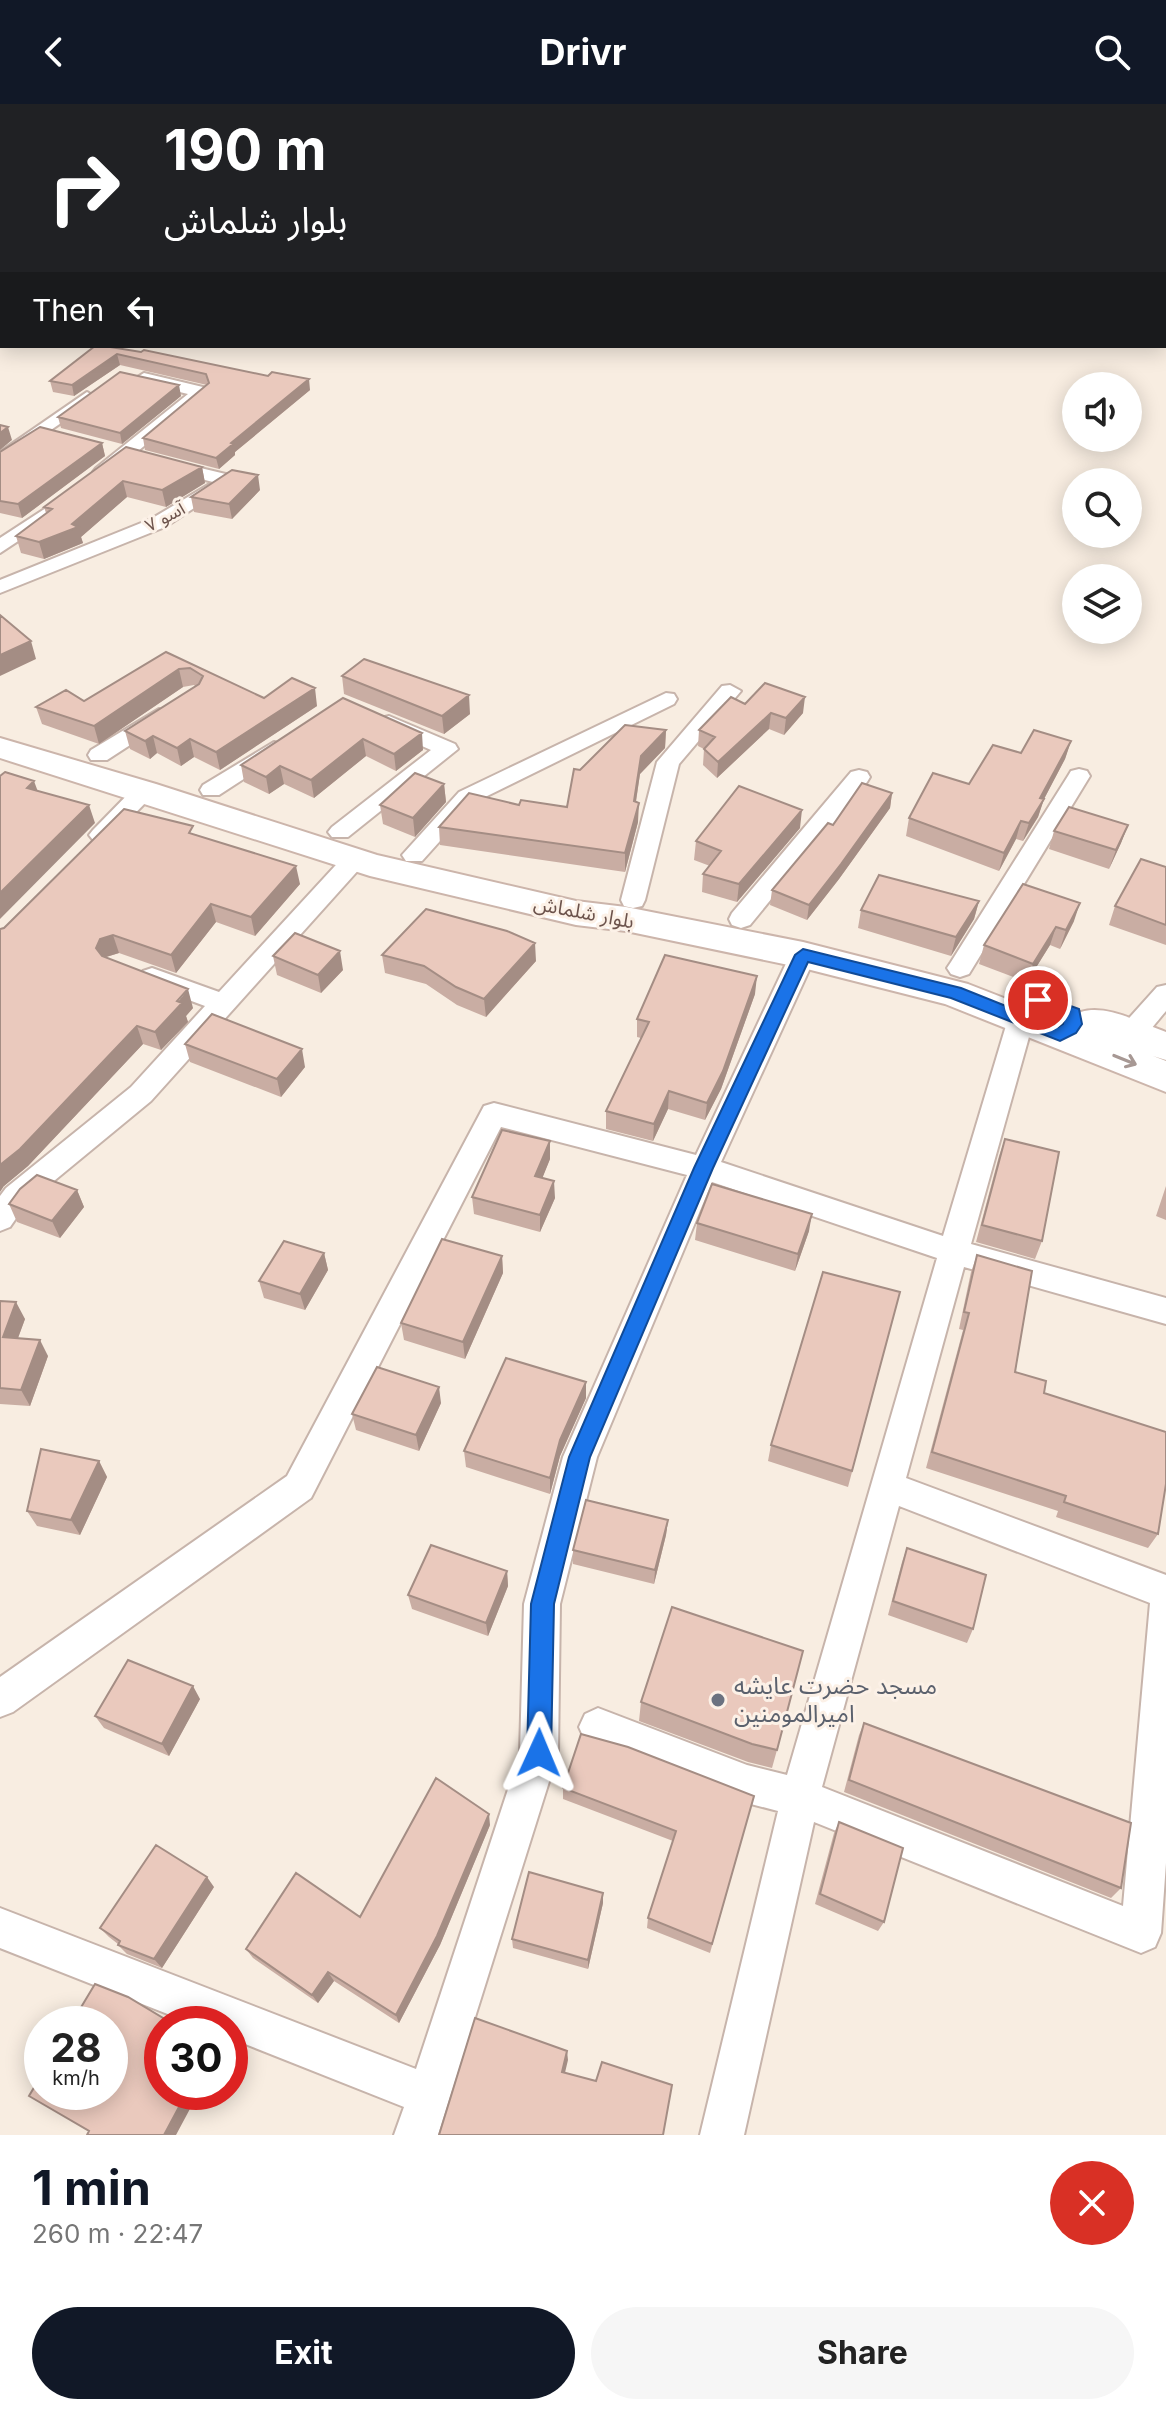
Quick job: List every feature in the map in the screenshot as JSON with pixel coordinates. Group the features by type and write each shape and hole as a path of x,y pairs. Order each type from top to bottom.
{"main road":[{"name":"بلوار شلماش","path":"0,722 10,728 211,790 347,846 414,855 554,886 741,919 960,968 1090,1030 1166,1077"},
{"name":"بلوار شلماش","path":"0,748 576,913 626,919 803,955 955,993 1021,1019 1166,1046"}],"street":[{"path":"91,480 201,392 132,376"},
{"path":"0,460 96,389"},
{"path":"41,431 69,438"},
{"path":"97,446 125,454"},
{"name":"آسو ۷","path":"0,587 158,523 228,480 125,454"},
{"path":"0,547 56,506"},
{"path":"633,900 668,762 730,691"},
{"path":"414,855 467,797 666,699"},
{"path":"99,755 180,703"},
{"path":"5,1202 141,1094 223,1003 347,846 447,749 369,714"},
{"path":"211,790 291,738"},
{"path":"960,968 1079,776"},
{"path":"741,919 859,777"},
{"path":"88,848 144,791"},
{"path":"416,2135 539,1753 542,1604 580,1457 704,1168 803,955"},
{"path":"131,970 223,1003"},
{"path":"1090,1030 1166,994"},
{"path":"722,2135 800,1797 889,1487 952,1251 1021,1019"},
{"path":"0,1699 299,1487 494,1114 704,1168 952,1251 1166,1311"},
{"path":"889,1487 1166,1592"},
{"path":"598,1727 747,1784 800,1797 1141,1933 1166,1606"},
{"path":"0,1928 429,2095"}],"building":[{"path":"92,348 144,350 268,376 272,372 309,379 216,458 143,438 209,383 206,374 117,354 72,385 50,381"},
{"path":"120,372 179,385 120,433 58,417"},
{"path":"40,427 102,443 18,504 0,501 0,452"},
{"path":"126,447 202,467 162,490 123,481 72,524 78,527 39,542 16,536 52,509 44,507"},
{"path":"232,470 258,475 229,504 191,497"},
{"path":"0,615 31,641 0,655"},
{"path":"166,652 264,698 292,678 315,688 216,752 190,739 177,748 153,736 145,741 125,731 199,684 203,676 190,668 179,669 94,726 36,707 66,690 84,701"},
{"path":"364,659 469,695 442,716 342,676"},
{"path":"765,683 805,697 786,718 771,713 718,762 704,749 715,737 699,730 731,697 745,704"},
{"path":"343,698 422,733 394,754 363,739 311,780 280,766 266,777 241,765"},
{"path":"625,725 666,730 641,756 634,801 639,803 625,853 439,827 469,793 519,805 521,800 567,807 574,769 580,770"},
{"path":"1034,730 1071,741 1040,798 1044,799 1029,823 1021,821 1004,853 909,818 933,773 969,784 993,745 1021,753"},
{"path":"5,772 34,781 27,788 89,805 0,893 0,776"},
{"path":"415,773 444,784 413,818 380,805"},
{"path":"862,783 892,793 809,905 772,890 828,823 833,825"},
{"path":"739,786 802,810 739,884 703,874 721,851 696,841"},
{"path":"1069,807 1128,825 1116,850 1054,831"},
{"path":"124,809 193,826 189,833 296,866 251,917 211,904 171,955 113,935 100,939 96,948 102,956 188,989 177,1001 182,1003 155,1032 137,1026 20,1149 0,1165 0,929"},
{"path":"1141,859 1166,867 1166,925 1115,906"},
{"path":"879,875 979,901 956,937 861,910"},
{"path":"1023,884 1080,903 1066,930 1056,927 1033,964 984,945"},
{"path":"426,909 507,931 535,943 484,999 456,987 424,966 382,955"},
{"path":"295,933 340,951 318,975 273,956"},
{"path":"665,955 757,976 723,1071 707,1103 669,1091 654,1124 606,1111 649,1022 637,1019"},
{"path":"212,1014 302,1049 277,1079 185,1044"},
{"path":"502,1130 550,1141 535,1176 554,1181 540,1215 472,1197"},
{"path":"1005,1139 1059,1152 1042,1241 982,1225"},
{"path":"37,1175 77,1190 52,1221 9,1204 20,1189"},
{"path":"712,1184 812,1214 798,1254 697,1223"},
{"path":"442,1239 502,1256 463,1342 401,1323"},
{"path":"284,1241 324,1253 300,1294 259,1281"},
{"path":"977,1255 1032,1271 1015,1372 1046,1381 1044,1393 1166,1432 1166,1484 1158,1534 1064,1502 1066,1496 932,1452 969,1313 964,1312"},
{"path":"823,1272 900,1292 852,1471 771,1445"},
{"path":"0,1301 16,1302 3,1337 40,1340 21,1390 0,1388"},
{"path":"506,1358 586,1382 560,1440 550,1478 464,1451"},
{"path":"377,1367 439,1387 416,1435 352,1414"},
{"path":"41,1449 99,1461 71,1520 27,1511"},
{"path":"586,1500 668,1520 655,1570 573,1550"},
{"path":"431,1545 507,1571 486,1623 408,1595"},
{"path":"907,1548 986,1575 973,1629 893,1601"},
{"name":"مسجد حضرت عایشه امیرالمومنین","path":"672,1607 803,1651 777,1750 752,1744 641,1702"},
{"path":"128,1660 193,1686 162,1744 95,1716"},
{"path":"864,1723 1131,1823 1121,1888 849,1780"},
{"path":"581,1734 628,1747 754,1796 712,1944 648,1918 676,1831 563,1788"},
{"path":"436,1778 489,1814 437,1936 396,2015 328,1972 312,1995 246,1949 296,1873 360,1917"},
{"path":"839,1822 903,1848 884,1922 820,1894"},
{"path":"156,1845 207,1877 154,1959 118,1945 120,1941 100,1928"},
{"path":"529,1872 603,1893 588,1960 512,1939"},
{"path":"95,1984 144,2007 144,2110 177,2110 164,2135 87,2135 89,2131 53,2110 128,2110 128,2006 82,2006"},
{"path":"475,2018 567,2051 562,2072 596,2081 602,2062 672,2085 663,2135 439,2135"}],"place":[{"name":"مسجد حضرت عایشه امیرالمومنین","path":"718,1700"}],"route":[{"path":"539,1753 542,1604 580,1457 704,1168 803,955 955,993 1060,1034 1073,1024 1073,1013 1038,1000"}]}
